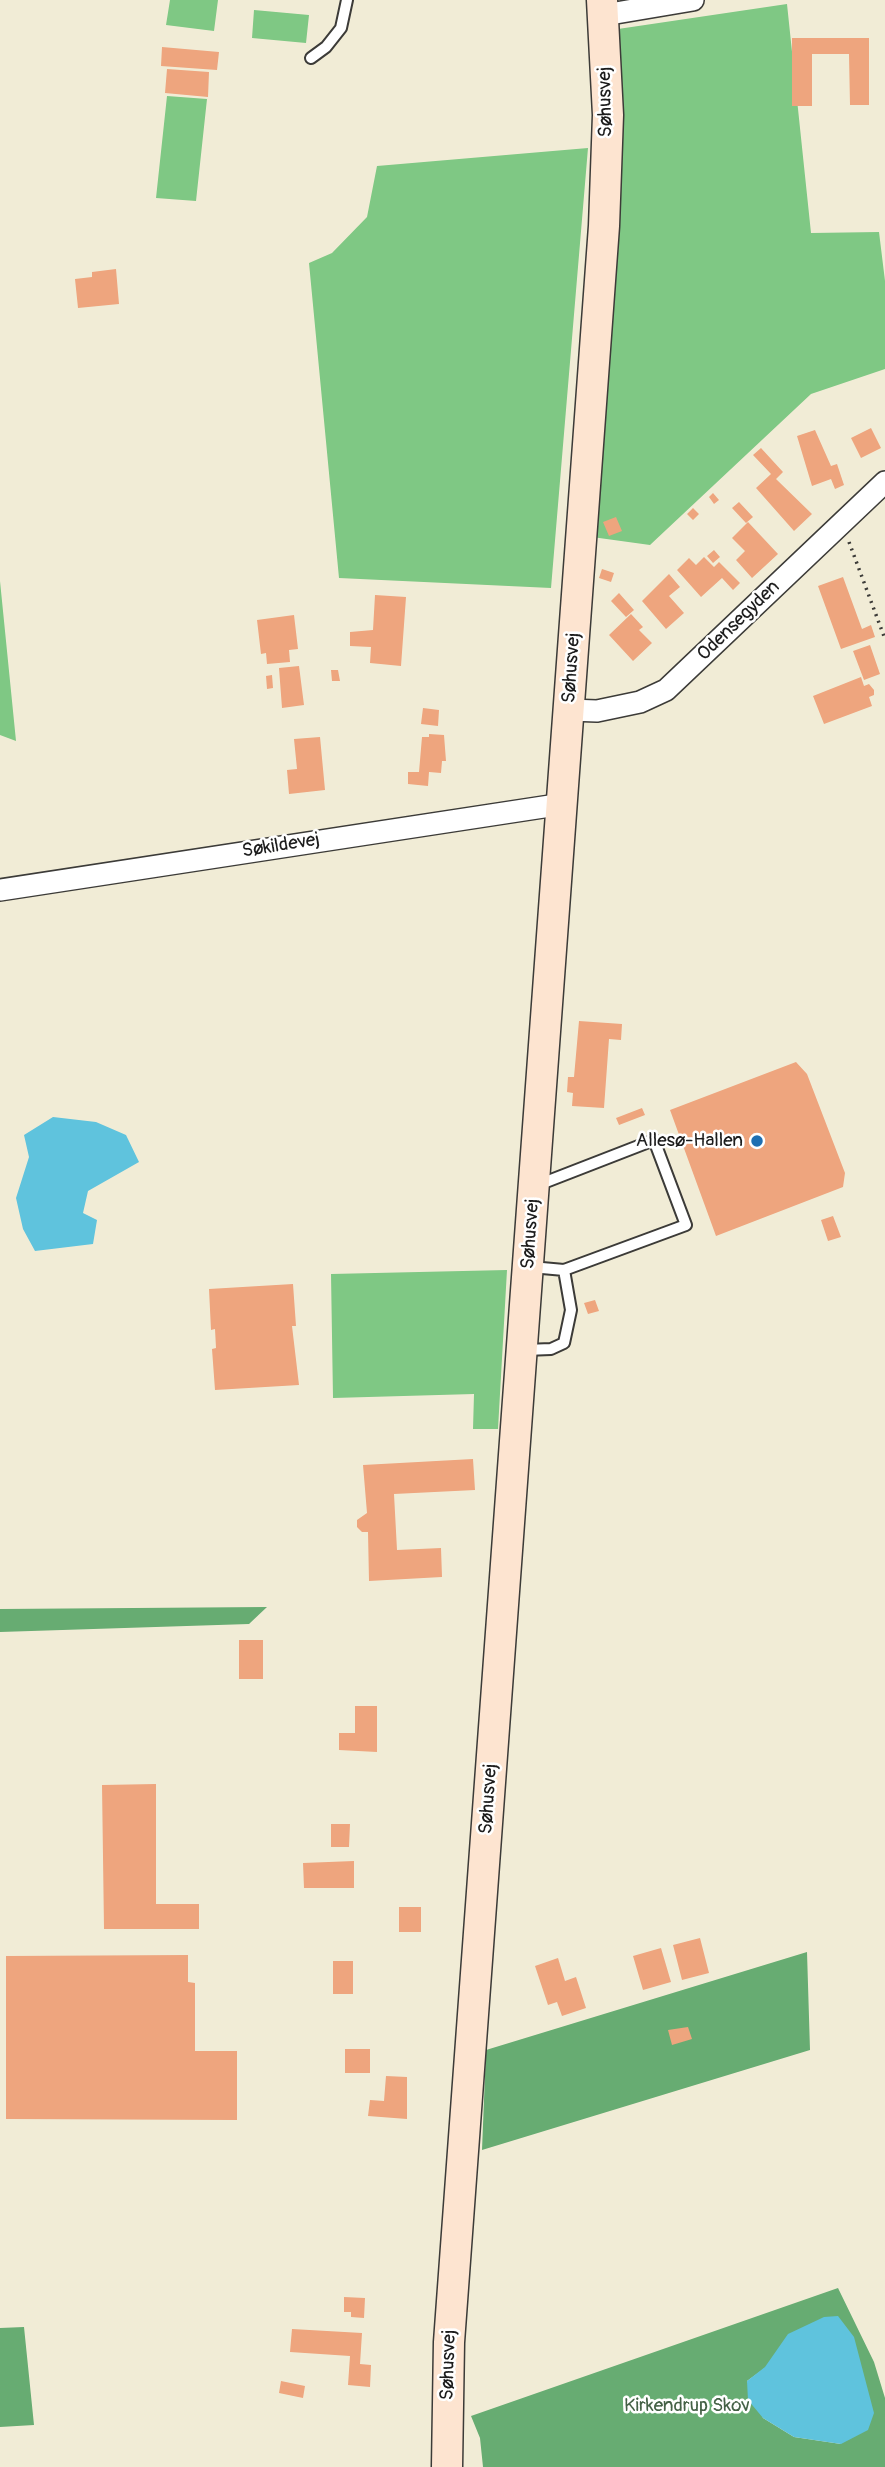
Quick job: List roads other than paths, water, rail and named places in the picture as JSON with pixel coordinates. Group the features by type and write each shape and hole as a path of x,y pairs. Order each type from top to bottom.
{"street":[{"path":"603,8 693,0"},
{"name":"Søhusvej","path":"447,2467 450,2329 604,226 608,115 603,8"},
{"name":"Odensegyden","path":"569,710 608,709 640,702 666,690 885,482"},
{"name":"Søkildevej","path":"0,890 562,804"}],"lane":[{"path":"311,58 326,47 341,28 347,0"},
{"path":"528,1267 565,1270 686,1225 654,1140 534,1186"},
{"path":"522,1350 551,1349 564,1343 571,1310 565,1270"}],"water":[{"path":"53,1117 96,1122 126,1135 139,1162 88,1191 83,1213 97,1220 93,1244 35,1251 23,1229 16,1198 29,1157 24,1135"},
{"path":"838,2316 854,2337 874,2413 868,2430 841,2444 794,2437 763,2418 748,2400 747,2381 765,2367 788,2334 824,2317"}],"place":[{"name":"Allesø-Hallen","path":"757,1141"}],"park label":[{"name":"Kirkendrup Skov","path":"687,2406"}]}
